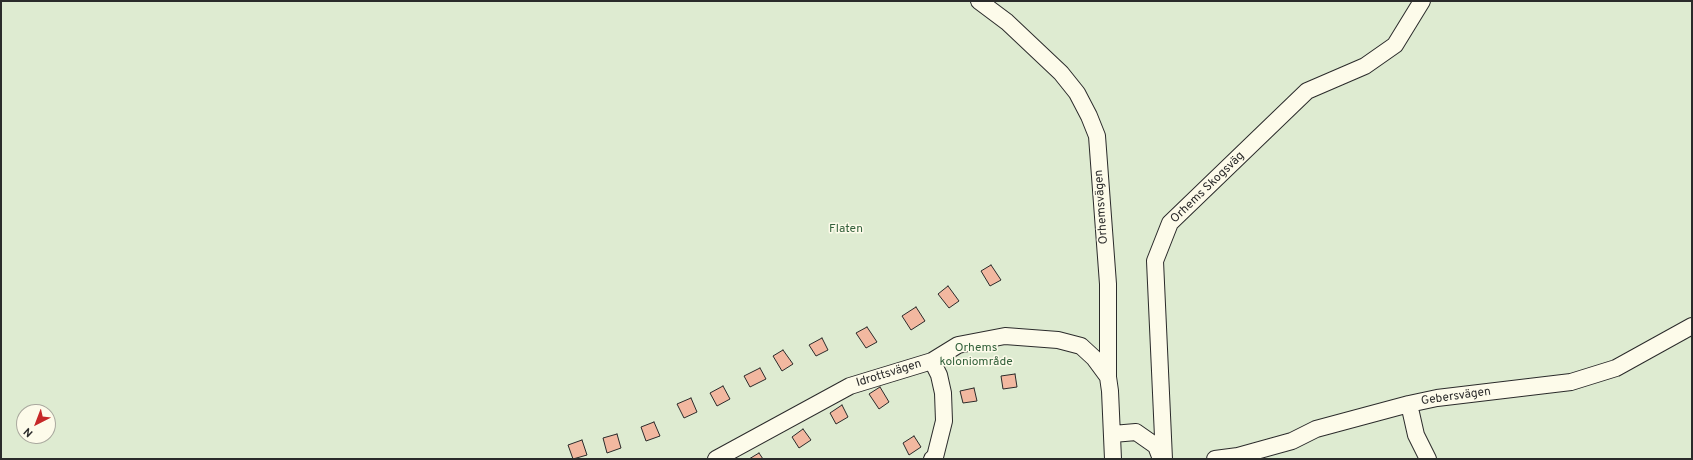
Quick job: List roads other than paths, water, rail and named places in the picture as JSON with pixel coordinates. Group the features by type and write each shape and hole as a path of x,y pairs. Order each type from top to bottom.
{"street":[{"name":"Orhemsvägen","path":"979,1 1007,22 1061,74 1077,93 1097,136 1108,284 1108,377 1113,434 1113,459"},
{"name":"Orhems Skogsväg","path":"1164,459 1156,261 1170,223 1306,91 1365,66 1395,45 1422,1"},
{"name":"Gebersvägen","path":"1215,459 1238,456 1292,441 1316,429 1409,404 1437,398 1571,382 1616,368 1692,326"},
{"name":"Idrottsvägen","path":"716,459 850,386 932,360 958,345 1005,336 1058,340 1081,346 1094,358 1108,377"},
{"path":"932,360 939,375 943,393 944,421 935,457 932,459"},
{"path":"1409,404 1416,435 1428,459"},
{"path":"1113,434 1136,432 1156,446 1161,459"}],"park label":[{"name":"Flaten","path":"846,230"},
{"name":"Orhems koloniområde","path":"976,356"}]}
